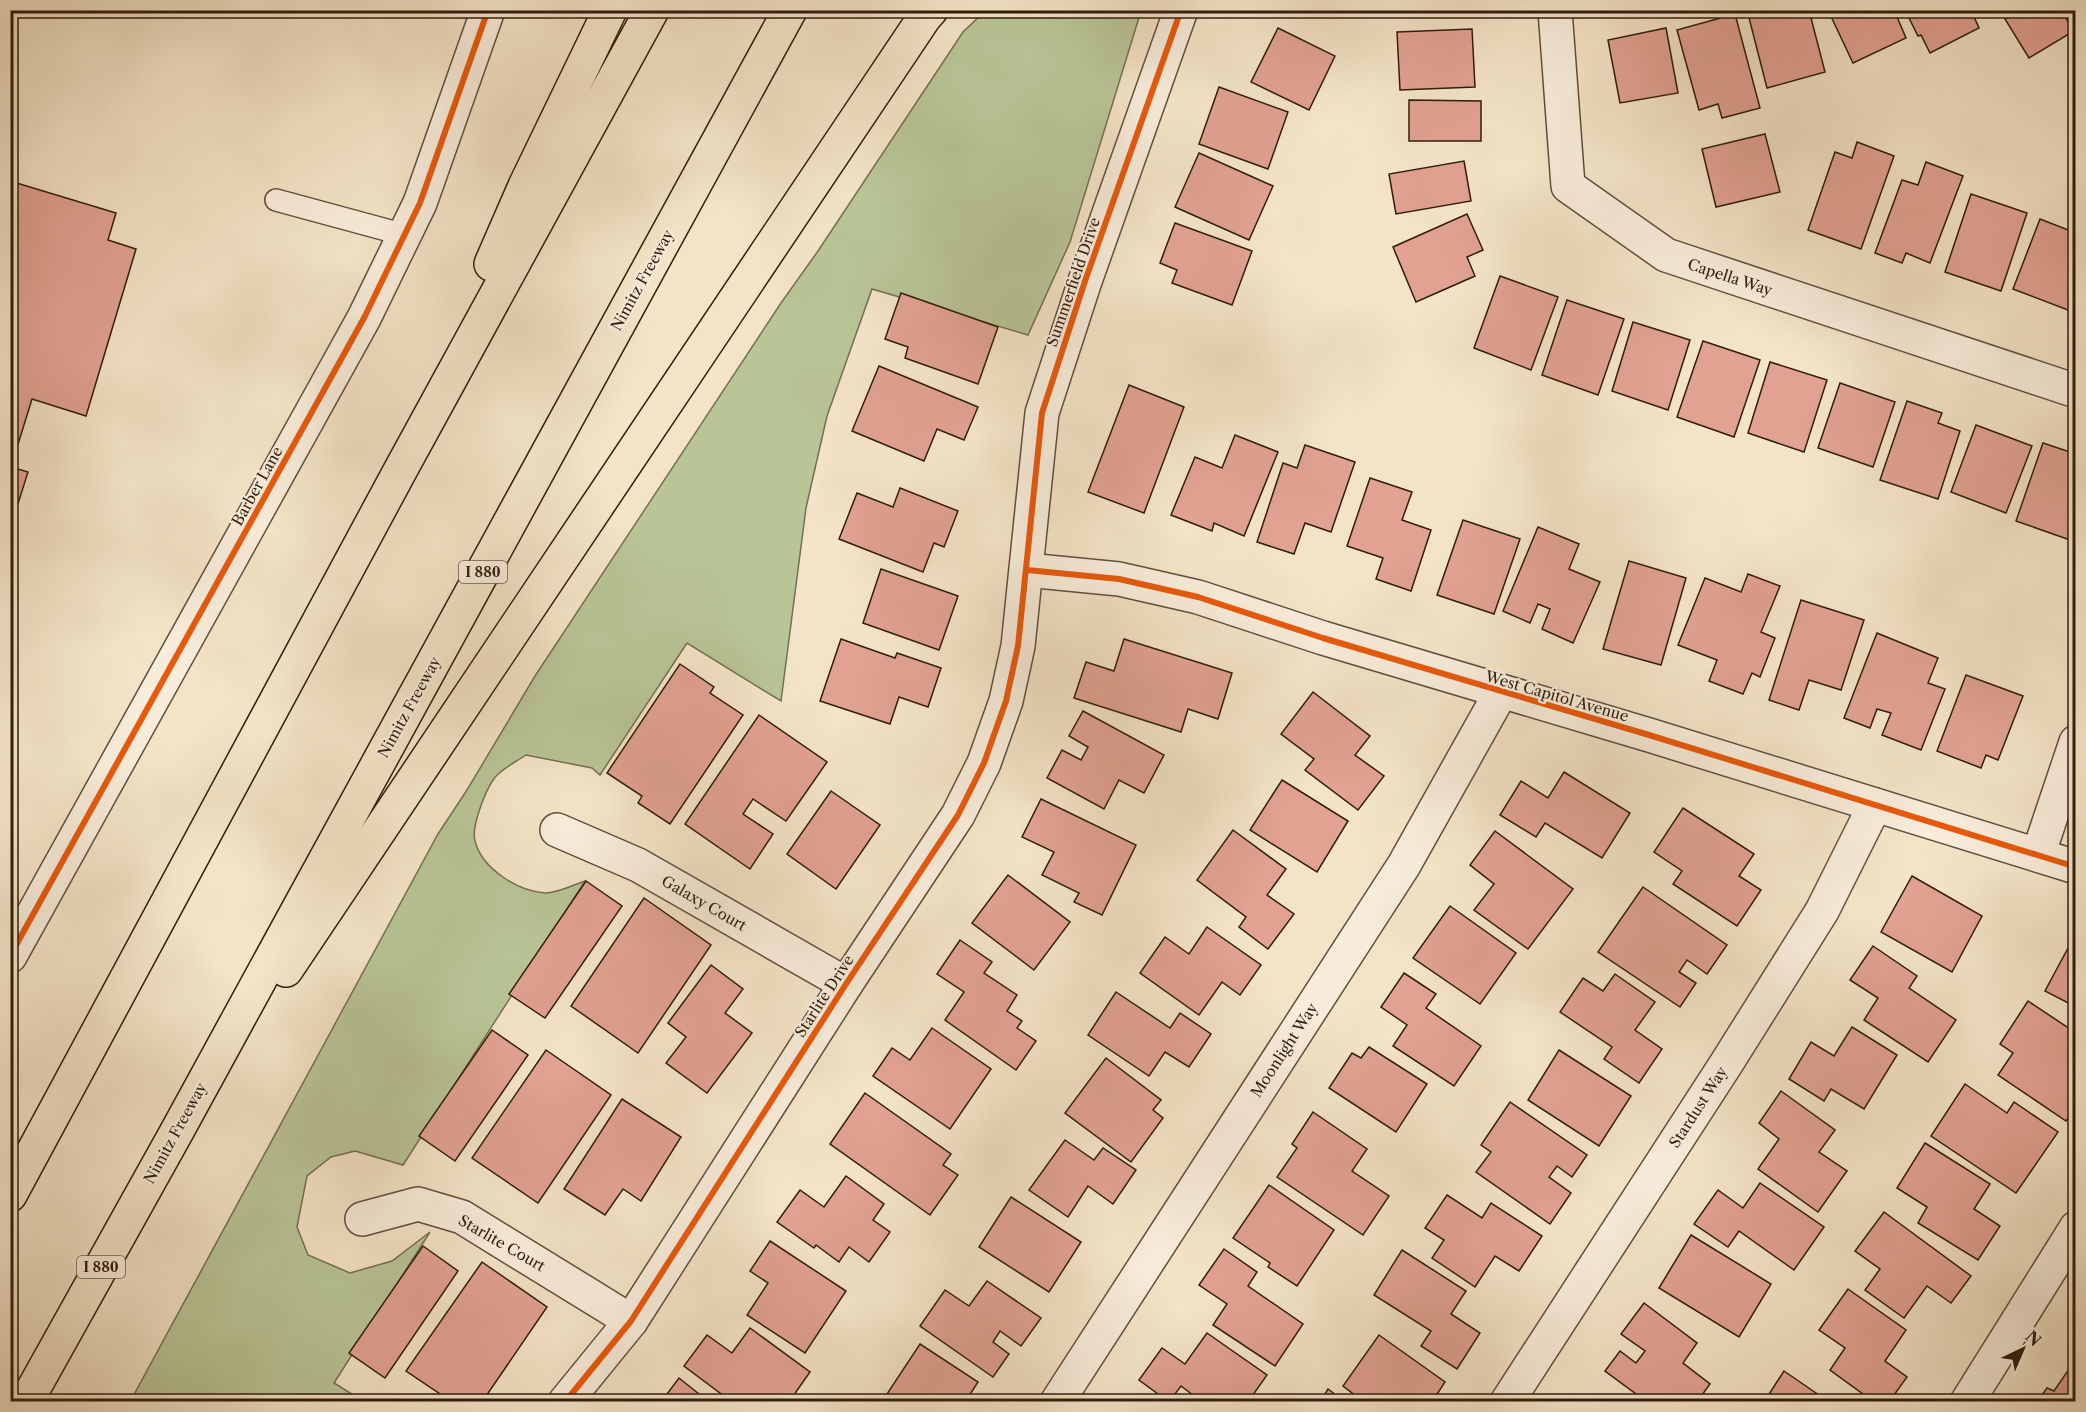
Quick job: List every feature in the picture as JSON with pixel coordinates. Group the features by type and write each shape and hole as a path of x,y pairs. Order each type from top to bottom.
{"highway":[{"path":"400,469 525,186 610,10"},
{"path":"10,1195 400,469 652,10"},
{"name":"Nimitz Freeway","path":"26,1401 176,1133 790,10"},
{"path":"176,1133 931,10"}],"street":[{"name":"Barber Lane","path":"10,956 364,318 420,203 488,10"},
{"name":"Summerfield Drive","path":"1027,570 1042,413 1085,281 1181,10"},
{"name":"Capella Way","path":"1555,10 1568,186 1666,255 2076,391"},
{"name":"West Capitol Avenue","path":"1027,570 1119,579 1198,597 1323,638 2076,867"},
{"name":"Starlite Drive","path":"565,1401 631,1320 958,814 984,763 1006,701 1018,646 1027,570"},
{"name":"Moonlight Way","path":"1057,1401 1404,865 1502,692"},
{"path":"2038,855 2076,742"},
{"name":"Stardust Way","path":"1507,1401 1726,1064 1822,910 1875,805"},
{"name":"Galaxy Court","path":"557,830 638,865 846,984"},
{"name":"Starlite Court","path":"362,1219 418,1204 462,1217 631,1320"},
{"path":"1967,1401 2076,1228"}],"lane":[{"path":"276,200 405,235"}],"green space":[{"path":"985,11 1141,11 1070,242 1028,335 872,289 827,416 806,508 781,701 687,643 600,775 592,768 526,755 503,770 493,780 483,801 474,835 485,861 513,883 545,893 555,892 585,881 403,1165 355,1151 331,1157 307,1176 297,1227 308,1255 350,1273 392,1261 430,1232 334,1383 363,1401 130,1402 438,834 535,676 963,32"}],"building":[{"path":"1747,10 1809,10 1825,72 1767,88"},
{"path":"1828,10 1894,10 1906,38 1853,63"},
{"path":"1905,10 1971,10 1979,28 1930,53 1921,35 1918,36"},
{"path":"2019,10 2061,10 2074,31 2029,58 2005,19"},
{"path":"1735,14 1760,108 1722,118 1718,104 1699,110 1677,30"},
{"path":"1278,28 1335,56 1309,110 1251,82"},
{"path":"1666,28 1678,93 1620,103 1608,40"},
{"path":"1472,29 1475,87 1400,90 1397,32"},
{"path":"1219,87 1288,112 1268,169 1199,144"},
{"path":"1409,100 1481,101 1481,141 1409,141"},
{"path":"1765,134 1780,192 1716,207 1702,149"},
{"path":"1857,142 1894,156 1861,249 1808,230 1835,152 1852,158"},
{"path":"1199,153 1273,186 1249,240 1175,207"},
{"path":"1464,161 1471,201 1396,214 1389,174"},
{"path":"1926,162 1963,176 1930,263 1906,253 1902,263 1875,253 1902,180 1918,185"},
{"path":"10,181 116,213 108,240 136,249 86,416 32,399 11,467 28,472 10,529"},
{"path":"1971,194 2027,213 2001,291 1945,272"},
{"path":"1467,214 1483,250 1467,257 1475,276 1416,302 1393,247"},
{"path":"2040,219 2076,233 2076,292 2068,310 2013,289"},
{"path":"1175,223 1252,251 1232,305 1172,283 1177,270 1160,263"},
{"path":"1500,276 1558,297 1531,370 1474,348"},
{"path":"901,293 998,327 978,384 905,358 908,347 885,339"},
{"path":"1567,300 1624,319 1598,395 1542,375"},
{"path":"1633,322 1690,340 1668,410 1612,391"},
{"path":"1703,341 1760,360 1734,437 1677,417"},
{"path":"1770,362 1827,380 1804,452 1748,433"},
{"path":"879,366 978,407 964,440 937,429 924,461 852,431"},
{"path":"1840,383 1895,402 1873,467 1818,448"},
{"path":"1129,385 1184,407 1144,513 1088,492"},
{"path":"1907,401 1942,413 1938,423 1960,431 1938,499 1880,480"},
{"path":"1976,425 2032,446 2006,513 1951,492"},
{"path":"1235,435 1278,452 1244,536 1214,523 1212,531 1171,515 1195,457 1222,468"},
{"path":"2043,443 2076,454 2073,468 2076,469 2076,534 2073,541 2016,521"},
{"path":"1305,445 1355,462 1331,532 1305,523 1294,554 1257,542 1283,463 1297,468"},
{"path":"1370,478 1412,492 1402,520 1431,530 1411,591 1376,579 1383,558 1347,546"},
{"path":"900,488 958,511 944,547 934,543 923,572 839,539 857,493 893,507"},
{"path":"1463,520 1520,539 1494,614 1437,595"},
{"path":"1538,527 1579,544 1569,569 1600,582 1573,643 1542,629 1550,609 1538,604 1530,623 1503,611"},
{"path":"1629,561 1686,578 1661,665 1603,649"},
{"path":"881,569 958,596 939,650 863,623"},
{"path":"1748,574 1780,586 1761,632 1775,638 1760,677 1752,673 1743,694 1709,681 1717,660 1678,645 1705,578 1741,592"},
{"path":"1801,600 1864,620 1841,690 1809,680 1799,710 1769,700"},
{"path":"1877,633 1938,658 1928,683 1945,689 1921,750 1882,735 1891,713 1877,709 1870,728 1844,718"},
{"path":"841,639 895,658 897,653 941,668 928,707 899,697 890,724 820,701"},
{"path":"1124,639 1232,673 1218,719 1188,709 1181,732 1074,698 1086,662 1114,671"},
{"path":"680,664 714,687 710,693 743,715 670,824 638,803 642,796 607,773"},
{"path":"1966,675 2023,696 1998,760 1986,755 1981,768 1937,751"},
{"path":"1313,692 1370,736 1355,755 1384,776 1358,810 1305,770 1314,759 1281,734"},
{"path":"1083,711 1164,755 1144,793 1119,780 1104,809 1047,778 1062,750 1081,760 1088,747 1069,736"},
{"path":"759,715 827,762 786,821 753,799 743,814 773,834 750,869 685,824"},
{"path":"1564,772 1630,813 1602,858 1545,823 1536,837 1500,815 1521,781 1548,798"},
{"path":"1282,780 1348,821 1317,872 1250,830"},
{"path":"831,791 880,825 836,889 787,854"},
{"path":"1041,799 1136,845 1102,915 1074,902 1079,893 1042,875 1054,852 1022,837"},
{"path":"1683,808 1754,854 1739,876 1761,890 1737,926 1673,884 1682,871 1654,852"},
{"path":"1233,830 1286,869 1267,895 1294,914 1268,949 1239,927 1246,917 1197,880"},
{"path":"1495,831 1573,889 1528,949 1474,910 1494,884 1470,865"},
{"path":"1008,875 1070,922 1034,970 972,923"},
{"path":"1912,876 1982,916 1952,972 1881,932"},
{"path":"586,881 622,906 545,1018 509,994"},
{"path":"1643,887 1727,945 1707,974 1687,960 1679,972 1696,983 1680,1007 1598,952"},
{"path":"644,898 711,945 638,1053 571,1006"},
{"path":"1450,906 1516,953 1480,1004 1413,958"},
{"path":"1207,927 1261,965 1240,995 1222,982 1199,1015 1140,973 1165,937 1189,954"},
{"path":"2074,937 2076,938 2076,1007 2045,991"},
{"path":"960,940 992,962 984,973 1017,995 1007,1011 1022,1021 1017,1028 1036,1041 1016,1070 945,1020 964,992 937,974"},
{"path":"1873,946 1917,976 1909,988 1956,1020 1928,1062 1864,1020 1878,998 1850,980"},
{"path":"711,965 743,989 725,1013 752,1033 707,1093 666,1063 686,1037 668,1023"},
{"path":"1404,973 1436,994 1426,1008 1481,1046 1454,1086 1393,1046 1407,1025 1381,1007"},
{"path":"1615,974 1655,1002 1635,1030 1662,1049 1639,1083 1604,1059 1612,1047 1560,1012 1583,978 1603,991"},
{"path":"1116,992 1170,1028 1180,1013 1211,1034 1189,1067 1165,1052 1149,1076 1088,1035"},
{"path":"2028,1001 2076,1033 2076,1107 2066,1121 1998,1075 2013,1053 2000,1044"},
{"path":"1852,1027 1897,1055 1864,1109 1831,1089 1824,1101 1789,1079 1811,1042 1834,1056"},
{"path":"932,1028 991,1069 950,1129 873,1076 892,1048 910,1060"},
{"path":"492,1030 528,1055 455,1161 419,1136"},
{"path":"1369,1047 1427,1084 1396,1132 1329,1088 1352,1053 1361,1058"},
{"path":"546,1050 611,1095 538,1203 472,1158"},
{"path":"1559,1050 1631,1096 1599,1146 1528,1100"},
{"path":"1106,1058 1161,1100 1153,1110 1163,1118 1131,1162 1065,1113"},
{"path":"1965,1084 2007,1113 2014,1102 2058,1132 2016,1193 1931,1136"},
{"path":"1781,1091 1835,1130 1819,1152 1847,1171 1818,1212 1758,1169 1779,1139 1759,1123"},
{"path":"865,1093 951,1154 943,1165 958,1175 930,1215 830,1144"},
{"path":"622,1099 681,1137 641,1201 623,1189 605,1215 564,1189"},
{"path":"1510,1102 1587,1155 1572,1177 1557,1166 1549,1177 1571,1193 1550,1224 1476,1172 1491,1152 1481,1145"},
{"path":"1313,1112 1367,1149 1352,1171 1389,1196 1363,1235 1277,1177 1297,1148 1292,1144"},
{"path":"1065,1140 1094,1160 1103,1148 1136,1170 1113,1204 1088,1186 1068,1217 1029,1190"},
{"path":"1925,1143 1990,1184 1974,1209 2000,1226 1978,1260 1918,1223 1927,1207 1897,1188"},
{"path":"846,1176 884,1204 873,1220 890,1232 869,1262 849,1247 839,1262 816,1245 814,1248 777,1222 800,1190 824,1207"},
{"path":"1760,1183 1824,1227 1794,1270 1739,1231 1728,1247 1694,1224 1718,1190 1743,1208"},
{"path":"1269,1185 1334,1230 1297,1286 1268,1267 1270,1263 1233,1238"},
{"path":"1447,1195 1482,1218 1491,1203 1542,1236 1519,1271 1495,1256 1475,1287 1432,1258 1444,1240 1425,1228"},
{"path":"1011,1197 1081,1242 1049,1292 979,1247"},
{"path":"1884,1212 1971,1276 1951,1303 1927,1286 1904,1318 1865,1290 1880,1269 1855,1251"},
{"path":"1691,1235 1771,1284 1739,1337 1659,1288"},
{"path":"770,1241 846,1291 805,1353 747,1315 768,1283 750,1271"},
{"path":"423,1246 458,1271 385,1378 349,1353"},
{"path":"1224,1249 1257,1272 1248,1286 1303,1324 1275,1366 1213,1325 1227,1304 1199,1285"},
{"path":"1402,1250 1466,1291 1451,1314 1480,1333 1457,1369 1421,1346 1431,1331 1374,1295"},
{"path":"482,1262 547,1307 482,1402 439,1402 443,1396 406,1371"},
{"path":"987,1281 1041,1318 1021,1346 1000,1331 993,1342 1009,1354 993,1377 920,1326 945,1290 969,1306"},
{"path":"1848,1289 1906,1330 1885,1361 1907,1377 1889,1402 1874,1402 1830,1370 1845,1348 1819,1330"},
{"path":"1644,1303 1697,1343 1683,1363 1710,1384 1697,1402 1647,1402 1605,1371 1620,1351 1636,1363 1645,1351 1621,1334"},
{"path":"750,1328 810,1372 789,1402 732,1402 684,1366 707,1335 732,1353"},
{"path":"1207,1333 1267,1375 1248,1402 1202,1402 1181,1386 1169,1402 1139,1380 1162,1348 1185,1364"},
{"path":"1379,1335 1445,1382 1432,1402 1364,1402 1343,1386"},
{"path":"920,1344 978,1382 969,1396 977,1402 899,1402 887,1394"},
{"path":"2069,1369 2076,1374 2076,1402 2037,1402 2047,1388 2054,1391"},
{"path":"1784,1371 1829,1402 1764,1402"},
{"path":"679,1378 709,1402 661,1402"},
{"path":"1328,1389 1345,1402 1320,1402"}],"cycle path":[{"path":"10,956 364,318 420,203 488,10"},
{"path":"565,1402 631,1321 846,984 958,815 984,763 1006,701 1018,646 1042,413 1085,281 1181,10"},
{"path":"1027,570 1119,579 1198,597 1323,638 1649,735 2076,867"}]}
